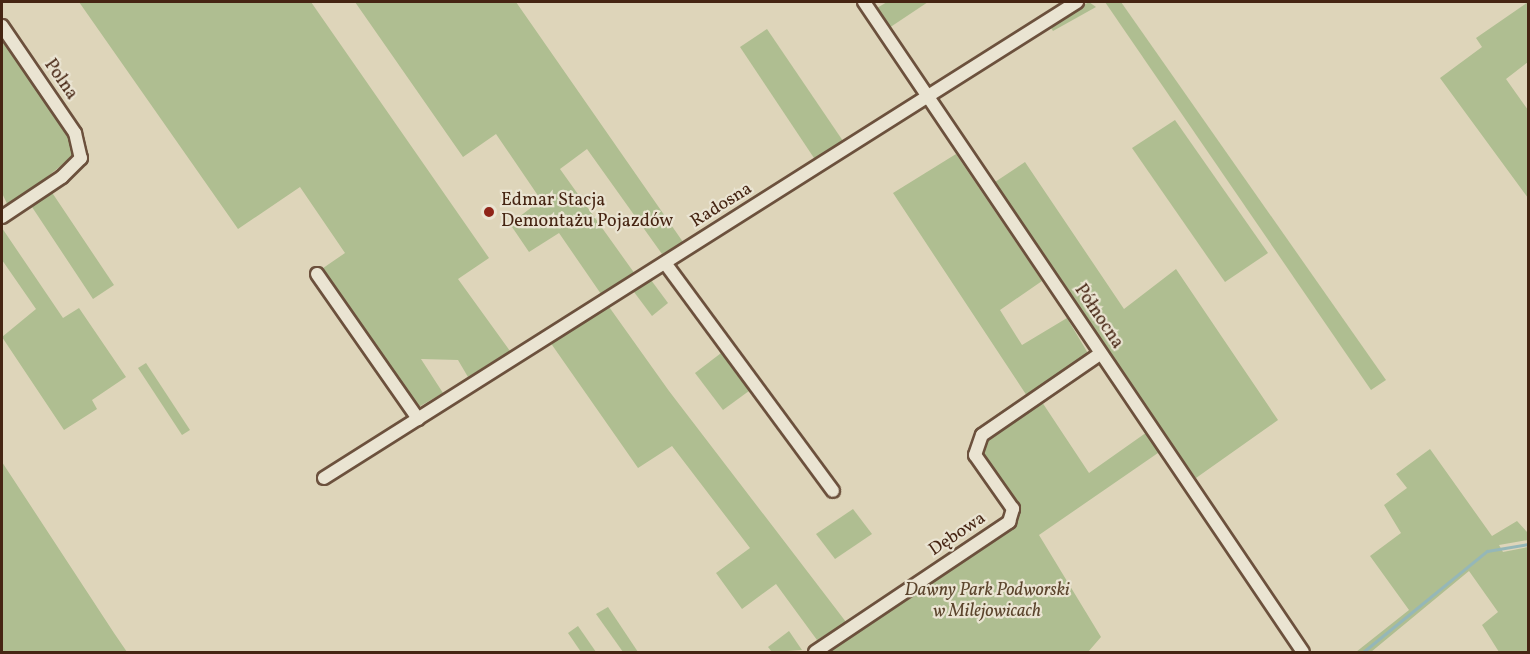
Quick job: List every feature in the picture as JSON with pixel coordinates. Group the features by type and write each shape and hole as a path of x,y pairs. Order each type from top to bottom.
{"street":[{"name":"Północna","path":"864,2 1303,652"},
{"name":"Radosna","path":"324,478 929,98 1077,2"},
{"name":"Polna","path":"2,26 75,133 81,158 62,177 2,217"},
{"path":"665,263 833,490"},
{"path":"318,274 418,418"},
{"name":"Dębowa","path":"815,652 1009,522 1013,508 975,455 982,435 1101,354"}],"green space":[{"path":"79,2 311,2 489,258 458,279 510,351 468,377 458,360 421,359 443,393 410,412 313,275 345,253 300,187 238,229"},
{"path":"355,2 516,2 683,242 662,254 587,149 560,169 635,274 601,294 559,233 529,252 510,224 541,200 496,134 463,157"},
{"path":"887,2 928,2 889,28 877,8"},
{"path":"1089,2 1096,7 1053,31 1049,25"},
{"path":"1105,2 1121,2 1386,380 1371,390"},
{"path":"1528,2 1528,62 1506,79 1528,110 1528,198 1440,78 1482,47 1476,38"},
{"path":"767,29 843,141 816,161 740,47"},
{"path":"2,32 70,133 74,155 9,208 2,193"},
{"path":"1175,120 1268,253 1225,282 1132,148"},
{"path":"956,154 1042,281 1000,310 1022,345 1067,318 1089,355 1027,396 893,193"},
{"name":"Dawny Park Podworski w Milejowicach","path":"1025,162 1124,309 1176,269 1278,420 1196,478 1171,444 1039,535 1101,637 1088,652 819,652 908,593 1018,507 981,452 988,435 1040,399 1089,473 1157,425 992,184"},
{"path":"51,191 114,285 93,299 32,207 2,226"},
{"path":"2,228 63,318 79,308 126,377 92,400 97,409 64,430 2,337 36,309 2,260"},
{"path":"651,280 668,303 652,316 634,292"},
{"path":"607,304 669,391 846,622 817,640 776,584 742,609 716,573 750,548 672,446 638,468 550,342"},
{"path":"725,350 753,388 723,410 695,373"},
{"path":"146,363 190,430 182,435 138,368"},
{"path":"1430,449 1492,536 1517,521 1528,533 1528,540 1499,545 1503,552 1528,547 1528,652 1499,652 1482,625 1498,612 1469,571 1371,652 1356,652 1409,610 1370,556 1401,533 1384,505 1407,488 1396,474"},
{"path":"2,462 114,633 127,652 2,652"},
{"path":"853,509 872,534 835,559 816,534"},
{"path":"608,607 638,652 623,652 596,614"},
{"path":"578,626 596,652 581,652 568,633"},
{"path":"789,631 802,650 772,652 768,647"}],"waterway":[{"path":"1363,652 1487,551 1528,544"}],"place":[{"name":"Edmar Stacja Demontażu Pojazdów","path":"489,212"}]}
